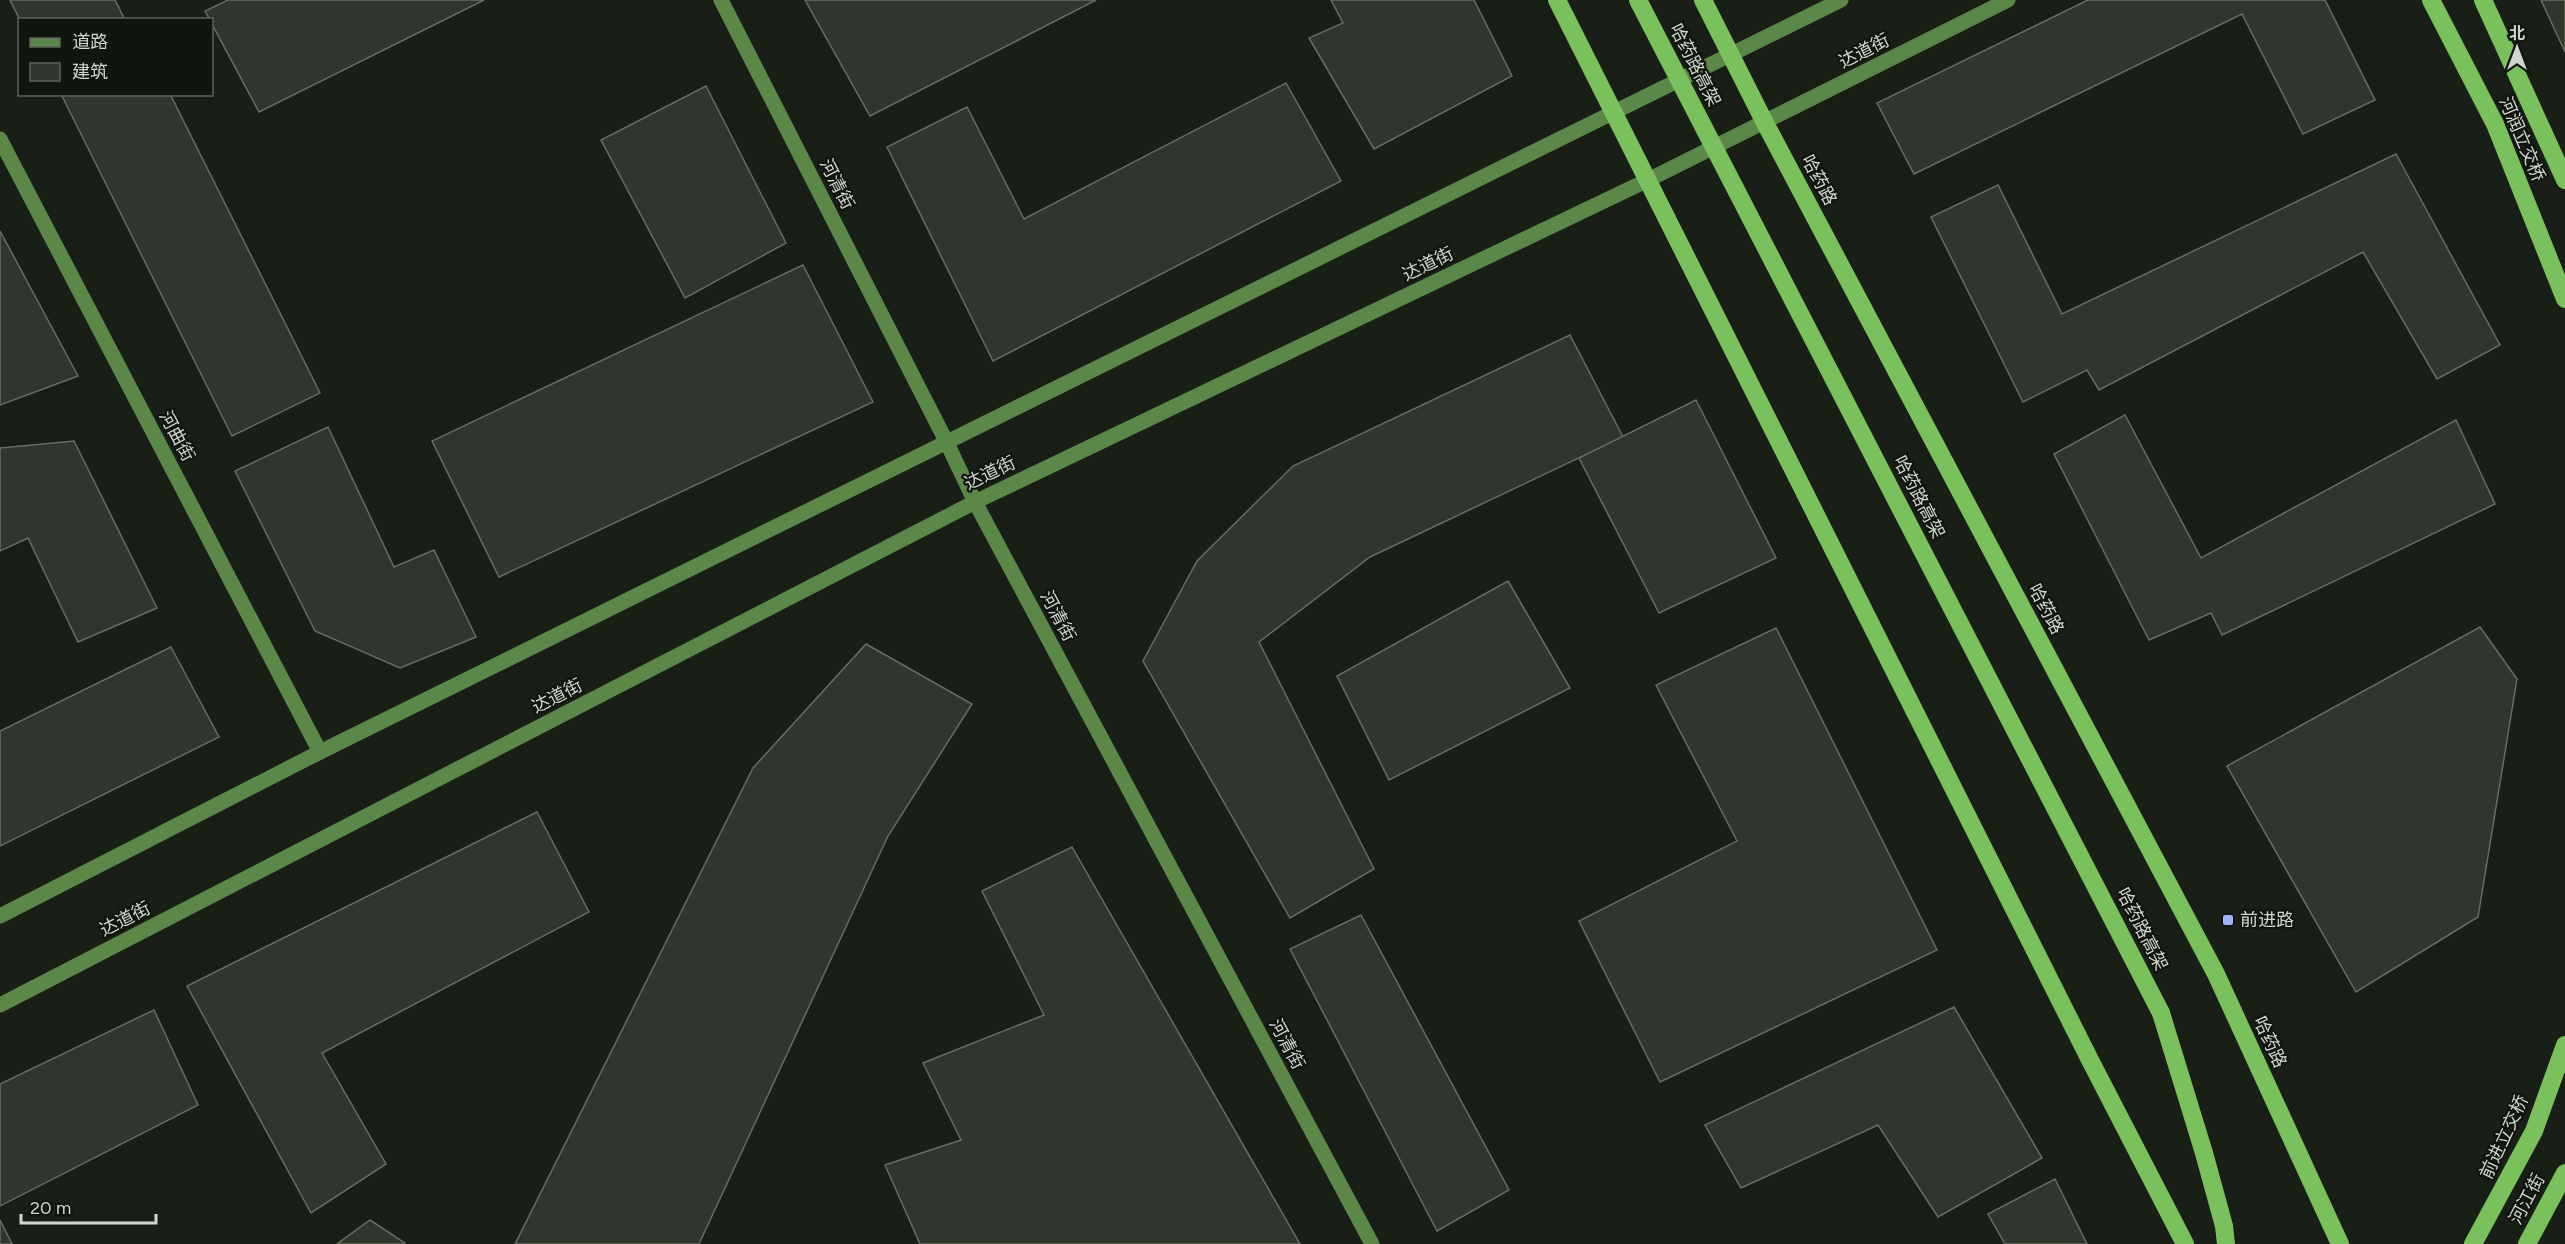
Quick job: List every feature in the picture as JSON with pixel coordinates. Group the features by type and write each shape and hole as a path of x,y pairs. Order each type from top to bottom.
{"highway":[{"path":"1557,0 1615,111 2090,1060 2185,1244"},
{"name":"哈药路高架","path":"1638,0 2161,1013 2204,1153 2224,1226 2226,1244"},
{"name":"哈药路","path":"1703,0 1765,123 2216,974 2340,1244"},
{"name":"河润立交桥","path":"2431,0 2494,124 2565,299"},
{"path":"2483,0 2565,180"},
{"name":"前进立交桥","path":"2473,1244 2534,1131 2565,1045"},
{"name":"河江街","path":"2527,1244 2565,1173"}],"main road":[{"name":"河清街","path":"721,0 975,502 1372,1244"},
{"path":"0,916 320,752 1841,0"},
{"name":"达道街","path":"0,1005 975,502 1648,180 2008,0"},
{"name":"河曲街","path":"0,139 320,752"}],"building":[{"path":"10,0 115,0 124,18 19,18"},
{"path":"228,0 484,0 259,112 213,26 213,18 209,18 205,11"},
{"path":"805,0 1096,0 870,116"},
{"path":"1331,0 1474,0 1512,76 1374,149 1309,38 1343,23"},
{"path":"2088,0 2325,0 2375,100 2303,134 2242,14 1914,174 1877,103"},
{"path":"2541,0 2565,0 2565,52"},
{"path":"1286,83 1341,181 993,361 887,147 967,107 1024,219"},
{"path":"706,86 786,243 685,298 601,140"},
{"path":"62,96 171,96 320,393 232,436"},
{"path":"2396,154 2500,345 2437,379 2363,252 2099,390 2087,370 2023,402 1931,217 1998,185 2062,314"},
{"path":"0,231 78,376 0,405"},
{"path":"803,265 873,402 499,577 432,441"},
{"path":"1570,335 1623,437 1370,557 1259,642 1374,869 1290,918 1143,661 1197,561 1293,466"},
{"path":"1696,400 1776,558 1659,613 1579,458"},
{"path":"2125,415 2201,558 2456,420 2495,504 2222,635 2211,613 2149,640 2054,454"},
{"path":"328,427 394,567 434,550 476,637 400,668 315,631 235,471"},
{"path":"74,441 157,608 78,642 28,538 0,551 0,448"},
{"path":"1508,581 1570,688 1389,780 1337,676"},
{"path":"2480,627 2517,679 2478,917 2356,992 2227,766"},
{"path":"1776,628 1937,950 1660,1082 1579,921 1737,841 1656,685"},
{"path":"866,644 972,704 888,836 699,1244 515,1244 753,768"},
{"path":"171,647 219,737 0,846 0,731"},
{"path":"537,812 589,912 322,1053 386,1164 311,1213 187,986"},
{"path":"1072,847 1300,1244 920,1244 885,1165 961,1140 923,1063 1044,1015 982,891"},
{"path":"1361,915 1509,1190 1437,1231 1290,949"},
{"path":"1954,1007 2042,1158 1938,1217 1878,1125 1741,1188 1705,1125"},
{"path":"154,1010 198,1105 0,1206 0,1084"},
{"path":"2055,1179 2087,1244 2005,1244 1988,1214"},
{"path":"0,1220 12,1244 0,1244"},
{"path":"370,1220 405,1243 337,1244"}],"place":[{"name":"前进路","path":"2228,920"}]}
